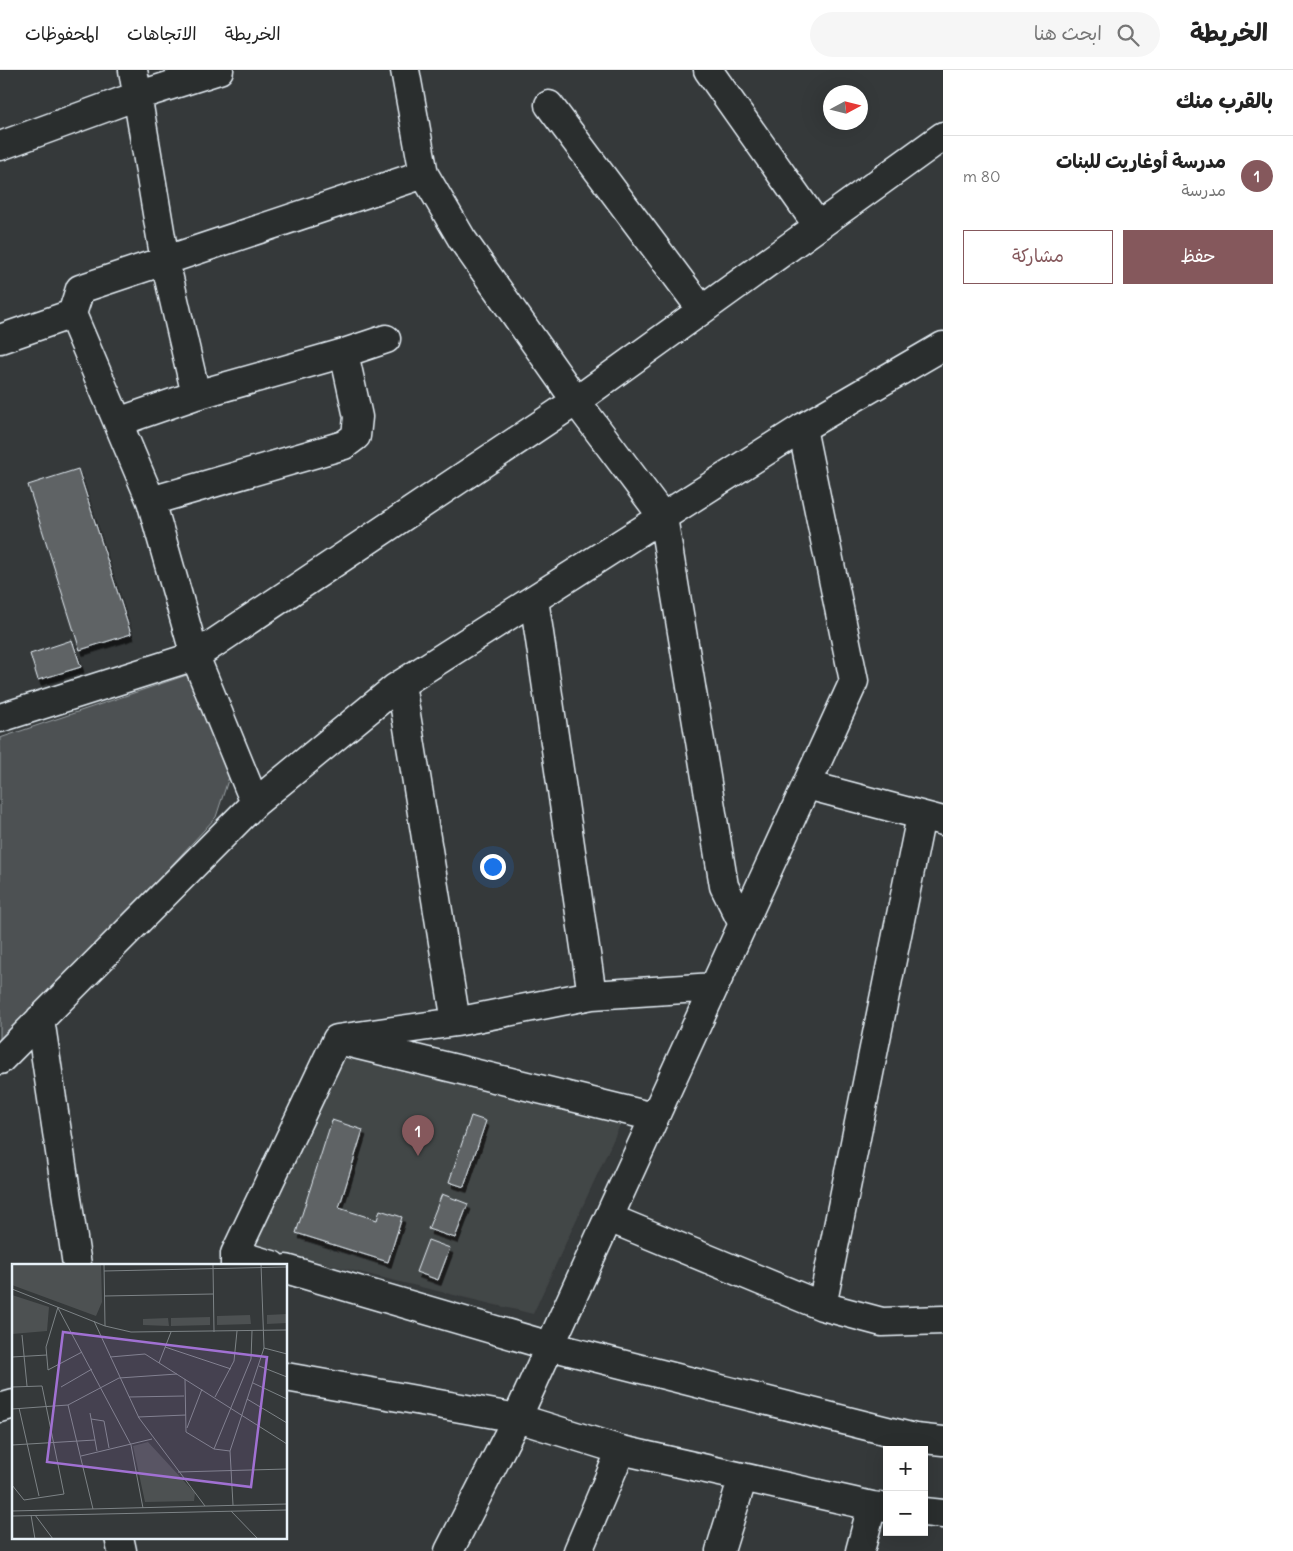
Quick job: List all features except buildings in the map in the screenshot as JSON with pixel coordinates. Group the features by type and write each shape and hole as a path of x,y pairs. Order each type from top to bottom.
{"street":[{"path":"0,146 135,83 218,70"},
{"path":"405,70 424,174 462,240 576,401 663,517 724,886 743,924"},
{"path":"708,70 818,226"},
{"path":"135,83 165,261 196,395"},
{"path":"549,105 702,310"},
{"path":"0,718 195,656 576,401 943,136"},
{"path":"255,803 195,656 151,501 72,314 80,289 424,174"},
{"path":"0,339 72,314"},
{"path":"118,422 196,395 344,353 386,339"},
{"path":"0,1060 255,803 401,684 802,428 943,346"},
{"path":"151,501 344,446 356,436 358,417 344,353"},
{"path":"449,1551 517,1418 854,681 802,428"},
{"path":"534,599 592,995"},
{"path":"401,684 456,1022"},
{"path":"806,785 932,819 822,1306"},
{"path":"337,1040 456,1022 592,995 714,987"},
{"path":"40,1019 77,1264"},
{"path":"337,1040 654,1118"},
{"path":"266,1264 235,1259 337,1040"},
{"path":"609,1218 822,1306 882,1322 943,1320"},
{"path":"288,1270 550,1346 915,1438 943,1442"},
{"path":"288,1377 517,1418 621,1450 879,1507 860,1551"},
{"path":"578,1551 621,1450"},
{"path":"720,1551 743,1477"},
{"path":"928,1512 943,1514"},
{"path":"120,1538 122,1551"}],"shaded area":[{"path":"187,675 229,777 216,817 0,1052 0,738"},
{"path":"343,1054 621,1123 533,1314 255,1247"}],"place":[{"name":"مدرسة أوغاريت للبنات","path":"418,1156"}]}
